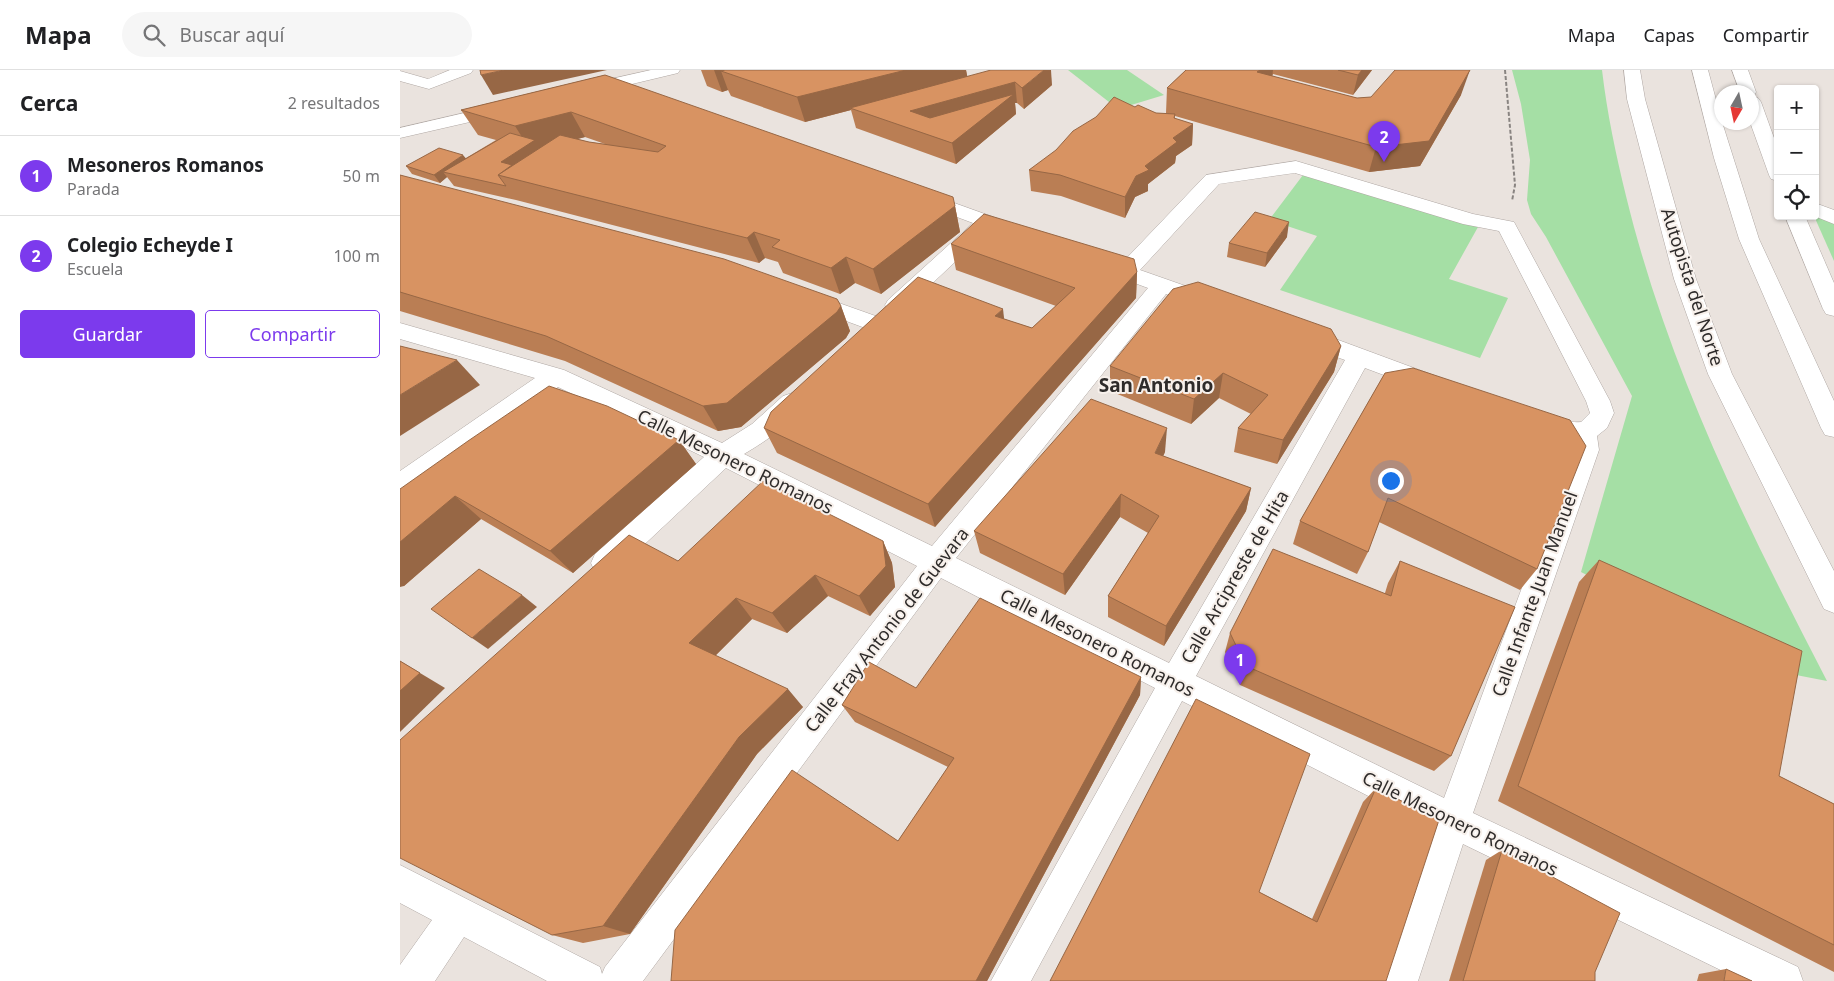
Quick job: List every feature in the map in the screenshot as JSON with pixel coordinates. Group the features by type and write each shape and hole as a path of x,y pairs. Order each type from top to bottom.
{"main road":[{"path":"400,76 429,84 464,70"},
{"path":"573,93 672,70"},
{"name":"Autopista del Norte","path":"1632,70 1636,99 1685,279 1720,374 1834,600"},
{"path":"1700,70 1723,158 1749,239 1834,428"},
{"path":"1740,70 1745,85"},
{"path":"612,84 648,97"},
{"path":"400,133 515,106"},
{"path":"1759,122 1778,175"},
{"path":"1126,272 1213,179 1296,167 1470,220 1507,226 1598,401 1602,413 1594,428 1584,432 1572,433 1526,418"},
{"path":"905,191 1033,238"},
{"path":"1819,211 1834,218"},
{"path":"1796,220 1830,289 1834,309"},
{"path":"854,344 987,221"},
{"path":"1080,255 1228,309"},
{"name":"Calle Fray Antonio de Guevara","path":"619,981 937,562 1162,285"},
{"path":"787,292 876,324"},
{"name":"Calle Mesonero Romanos","path":"400,330 556,376 723,455 1174,683 1453,821 1784,981"},
{"path":"1284,330 1452,391"},
{"name":"Calle Arcipreste de Hita","path":"1010,981 1174,683 1359,357"},
{"path":"400,485 556,376"},
{"path":"591,577 723,455 761,431 812,384"},
{"name":"Calle Infante Juan Manuel","path":"1399,981 1453,821 1586,450 1584,432"},
{"path":"400,883 586,981"},
{"path":"412,981 458,914"}],"path":[{"path":"1505,70 1515,185 1507,226"}],"green space":[{"path":"1068,70 1127,70 1164,95 1118,109"},
{"path":"1512,70 1602,70 1612,134 1626,196 1643,260 1664,322 1687,384 1739,504 1767,564 1827,681 1771,670 1581,572 1632,396 1546,237 1531,214 1527,200 1530,160 1521,104"},
{"path":"1303,175 1478,227 1449,279 1508,298 1480,358 1280,290 1317,236 1269,220"},
{"path":"1819,217 1834,224 1834,261 1816,220 1819,220"}],"building":[{"path":"480,70 504,70 481,75"},
{"path":"906,70 797,97 721,71"},
{"path":"991,70 1044,70 1022,88 1015,82 910,111 930,118 1014,94 952,143 850,108"},
{"path":"1186,70 1260,70 1257,72 1357,98 1371,97 1395,70 1470,70 1429,141 1376,147 1167,88"},
{"path":"1338,70 1362,70 1358,75"},
{"path":"605,75 953,197 955,206 873,269 846,257 831,268 772,247 780,240 754,232 747,238 498,175 560,135 589,142 658,152 666,146 571,112 515,126 461,110"},
{"path":"1114,97 1135,107 1138,105 1156,113 1175,114 1174,118 1193,124 1173,138 1177,142 1145,166 1149,170 1136,176 1125,197 1060,175 1029,170 1056,150 1073,131 1096,117"},
{"path":"510,133 535,140 501,162 512,165 498,175 506,186 443,172"},
{"path":"439,148 463,155 434,175 406,166"},
{"path":"400,175 724,259 837,299 841,306 837,312 727,403 703,406 546,336 400,292"},
{"path":"1255,212 1289,222 1267,253 1229,243"},
{"path":"984,214 1134,259 1137,272 928,504 764,428 771,412 918,277 1003,309 995,316 1032,328 1075,288 951,244"},
{"path":"1198,282 1331,329 1341,346 1283,440 1238,428 1268,395 1223,373 1194,399 1110,366 1173,289"},
{"path":"400,346 457,360 400,395"},
{"path":"1413,368 1570,420 1586,446 1537,569 1388,498 1368,552 1300,521 1385,373"},
{"path":"549,386 607,406 679,440 550,551 455,496 400,542 400,489"},
{"path":"1091,399 1167,428 1155,453 1251,488 1166,626 1108,596 1159,516 1121,494 1063,574 974,531"},
{"path":"763,481 883,541 886,566 859,596 815,575 772,613 736,598 689,643 788,689 739,737 603,926 552,935 400,858 400,740 629,535 678,561"},
{"path":"1273,549 1391,596 1400,561 1515,607 1451,756 1246,666 1230,633"},
{"path":"1599,560 1802,651 1779,776 1834,804 1834,945 1518,786"},
{"path":"479,569 522,595 472,638 431,609"},
{"path":"980,598 1141,677 976,981 671,981 675,930 792,770 898,841 954,758 842,705 869,662 916,688"},
{"path":"400,661 420,673 400,691"},
{"path":"1196,699 1310,754 1259,892 1317,922 1376,788 1439,820 1386,981 1050,981"},
{"path":"1502,850 1620,913 1595,972 1595,981 1463,981"},
{"path":"1726,969 1752,981 1724,981"}],"place":[{"name":"Colegio Echeyde I","path":"1384,162"},
{"name":"Mesoneros Romanos","path":"1240,685"}],"district":[{"name":"San Antonio","path":"1156,385"}]}
